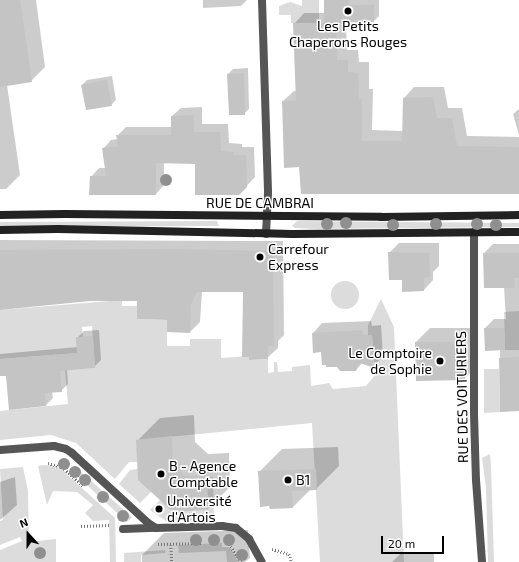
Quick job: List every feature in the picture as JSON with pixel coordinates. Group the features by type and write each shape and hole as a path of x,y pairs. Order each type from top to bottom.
{"main road":[{"name":"RUE DE CAMBRAI","path":"0,215 64,214 381,217 519,215"},
{"name":"RUE DE CAMBRAI","path":"0,230 58,229 266,234 519,232"}],"street":[{"path":"262,0 266,113 266,234"},
{"name":"RUE DES VOITURIERS","path":"474,232 474,414 476,480 482,562"},
{"path":"0,450 54,446 66,449 148,523 156,528"},
{"path":"123,529 222,526 236,528 249,539 262,562"}],"path":[{"path":"81,526 114,525 123,529"},
{"path":"171,545 172,562"},
{"path":"257,554 272,549 290,554 292,562"}],"shaded area":[{"path":"302,0 319,0 319,23 291,23 291,15 279,15 279,6 290,2 302,6"},
{"path":"217,221 219,226 0,227 0,222"},
{"path":"297,221 519,223 519,227 316,229 295,228 292,226"},
{"path":"345,281 355,285 359,295 355,305 345,309 335,305 331,295 335,285"},
{"path":"381,299 394,327 404,562 320,562 312,423 137,440 138,462 129,462 115,479 76,443 51,435 0,440 0,411 68,404 65,370 95,368 92,326 82,327 83,337 77,353 0,359 0,310 122,300 122,306 137,306 137,319 167,320 167,346 190,346 190,339 221,339 221,358 249,356 249,360 268,359 268,373 274,372 274,362 277,362 278,372 292,371 292,367 310,365 311,386 329,383 333,389 366,386 375,375 372,335 368,335 368,325"},
{"path":"519,311 519,350 505,350 504,312"},
{"path":"484,369 499,369 500,412 484,413"},
{"path":"490,454 494,562 488,562 486,488 482,458"},
{"path":"38,466 54,466 62,470 115,518 116,562 110,562 109,520 93,521 85,513 93,505 77,492 53,491 47,505"},
{"path":"23,467 28,491 29,542 56,539 56,562 0,562 0,550 22,541 20,537 0,545 0,521 3,520 0,469"},
{"path":"138,469 151,492 140,503 119,484 130,470"},
{"path":"81,472 132,517 127,522 77,476"},
{"path":"207,477 213,477 214,520 166,521 150,510 160,500 180,511 208,510"},
{"path":"222,543 222,547 228,547 231,549 238,562 227,562 226,551 179,553 178,545"},
{"path":"165,550 165,553 141,555 141,562 124,562 124,553"}],"building":[{"path":"0,0 20,0 32,82 0,87"},
{"path":"324,0 349,0 349,5 374,5 374,22 324,23"},
{"path":"293,23 336,23 337,60 348,60 348,72 358,73 359,99 362,99 362,141 402,141 403,98 433,97 437,118 452,118 457,146 519,147 519,194 301,194 299,167 284,168 282,101 296,101"},
{"path":"244,73 245,115 229,115 227,74"},
{"path":"107,80 112,106 86,110 81,85"},
{"path":"194,115 194,132 220,132 221,151 234,152 234,155 246,155 247,187 239,195 195,195 195,164 156,163 156,195 89,195 90,176 106,176 102,148 118,146 116,135 171,135 171,116"},
{"path":"176,249 273,251 274,346 268,346 268,359 249,360 249,357 242,357 243,292 197,292 191,304 190,333 167,332 167,320 137,319 137,301 90,301 0,310 0,250"},
{"path":"388,252 429,253 430,277 424,278 424,291 402,292 402,280 389,280"},
{"path":"483,253 519,253 519,278 514,278 515,288 484,288"},
{"path":"484,328 504,328 505,350 485,351"},
{"path":"362,330 363,335 372,335 374,368 360,363 356,371 340,371 337,367 326,367 326,365 322,365 321,352 313,353 312,333"},
{"path":"93,336 95,368 60,371 62,392 45,393 46,406 9,410 6,376 0,376 0,359 77,353 76,337"},
{"name":"Le Comptoire de Sophie","path":"415,342 463,342 465,380 416,381"},
{"path":"519,357 519,411 500,412 499,358"},
{"name":"B - Agence Comptable","path":"172,436 173,465 185,476 207,475 208,510 173,512 138,480 136,440"},
{"name":"B1","path":"316,469 317,490 292,491 293,508 270,509 269,506 260,507 258,471"}],"place":[{"name":"Les Petits Chaperons Rouges","path":"348,11"},
{"name":"Carrefour Express","path":"260,257"},
{"name":"Le Comptoire de Sophie","path":"440,361"},
{"name":"B - Agence Comptable","path":"161,474"},
{"name":"B1","path":"288,480"},
{"name":"Université d'Artois","path":"159,509"}]}
